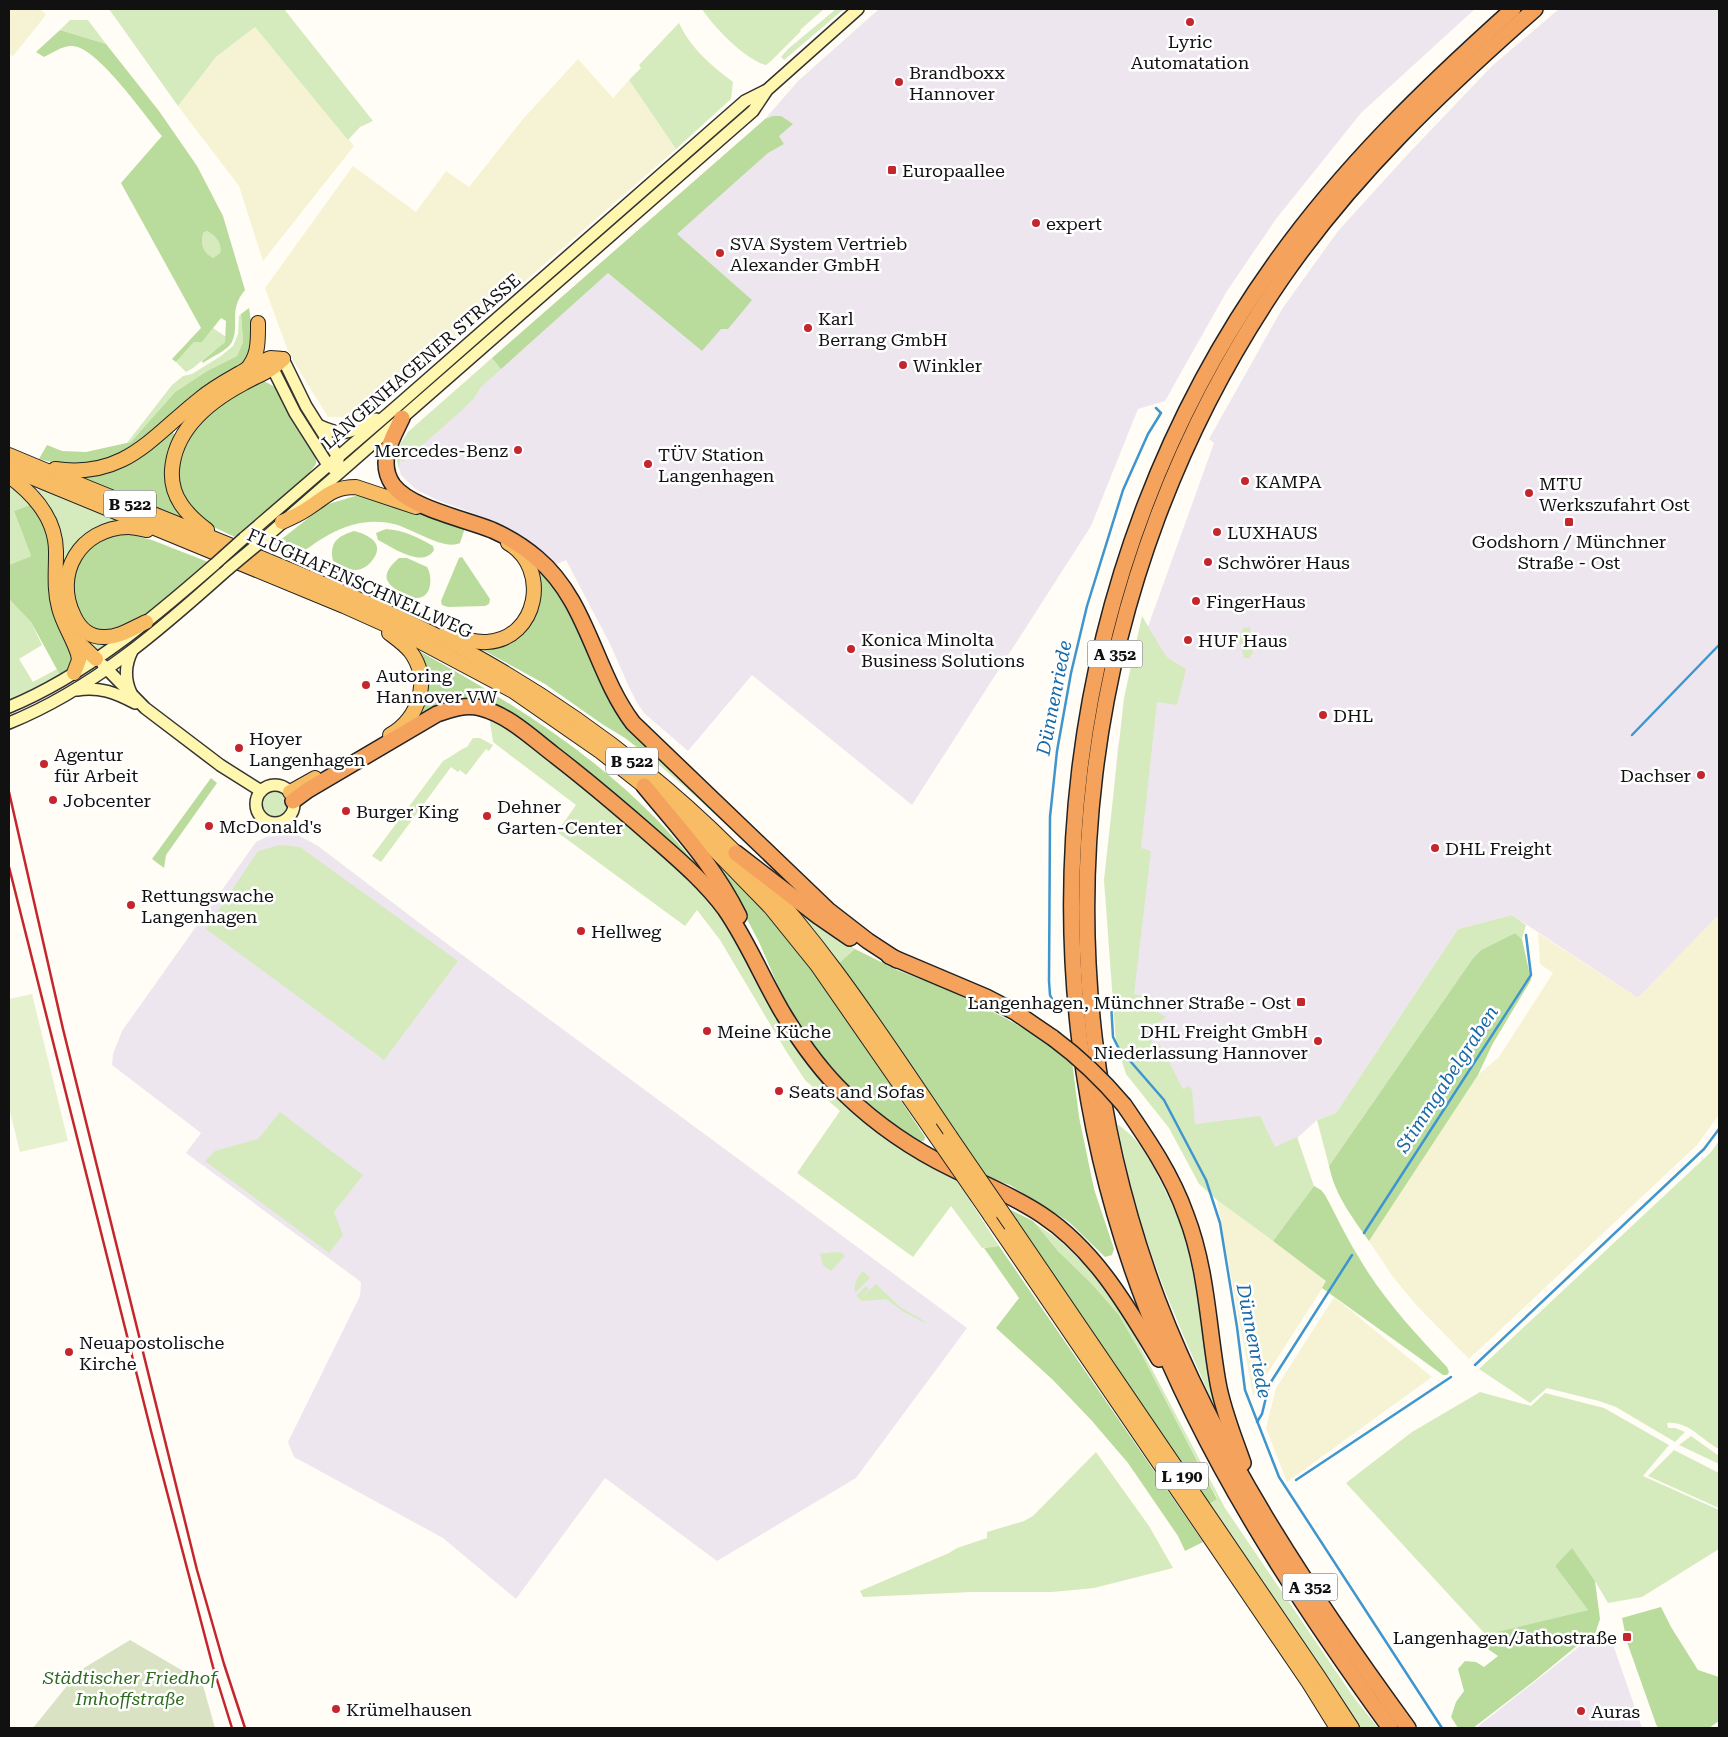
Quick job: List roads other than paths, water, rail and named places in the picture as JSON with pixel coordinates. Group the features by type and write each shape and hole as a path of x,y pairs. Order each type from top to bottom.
{"highway":[{"name":"A 352","path":"1390,1728 1320,1630 1276,1562 1221,1468 1168,1360 1146,1309 1126,1253 1109,1196 1093,1128 1082,1066 1074,989 1070,917 1073,838 1080,759 1102,645 1114,596 1154,484 1196,393 1241,314 1278,258 1344,174 1426,88 1514,9"},
{"name":"A 352","path":"1408,1728 1332,1622 1256,1500 1210,1416 1159,1303 1140,1248 1123,1192 1108,1125 1096,1057 1088,986 1086,876 1091,798 1104,705 1129,600 1144,550 1193,430 1221,376 1253,322 1306,245 1355,184 1427,107 1535,9"},
{"path":"246,370 253,362 258,349 258,322"},
{"path":"36,466 67,471 84,471 102,468 118,462 154,440 200,398 218,385 272,358 278,364 228,392 199,414 186,429 175,452 172,474 175,492 182,506 194,520 224,542"},
{"path":"399,412 386,458 389,475 396,488 405,496 422,505 504,536 524,548 549,569 560,582 580,615 608,681 623,710 633,723 828,910 868,941 898,960"},
{"name":"FLUGHAFENSCHNELLWEG","path":"9,455 224,542 407,621 481,659 518,681 608,741 676,796 736,853"},
{"name":"FLUGHAFENSCHNELLWEG","path":"9,468 344,606 436,649 513,691 601,752 644,786"},
{"path":"9,476 34,496 43,508 55,536 55,580 59,608 78,654 74,673"},
{"path":"282,522 307,510 333,490 356,487 394,499 502,540 520,553 528,563 532,574 534,595 528,615 514,631 498,640 488,642 462,639 407,621"},
{"path":"146,622 108,637 98,637 87,633 79,625 70,608 66,582 69,571 75,556 86,543 105,532 129,527 171,534"},
{"path":"292,797 396,731 410,718 420,699 419,669 411,652 404,644 382,628 344,606"},
{"path":"71,634 96,659"},
{"path":"292,797 308,790 437,714 451,708 465,706 480,708 493,712 516,727 598,789 693,873 713,894 734,923 784,1014 816,1061 844,1093 887,1129 919,1150 952,1169 1006,1194 1044,1216 1072,1239 1092,1259 1113,1285 1135,1319 1198,1424"},
{"path":"644,786 690,839 723,887 745,929 768,984"},
{"name":"B 522","path":"644,786 702,836 771,908 817,965 851,1002"},
{"path":"736,853 834,928 869,948 986,997 1014,1012 1077,1056 1099,1076 1124,1106 1142,1131 1174,1184 1187,1215 1196,1243 1205,1289 1216,1370 1224,1410 1256,1500"},
{"name":"B 522","path":"736,853 810,936 851,1002"},
{"name":"L 190","path":"851,1002 930,1128 1309,1683 1337,1728"},
{"name":"L 190","path":"851,1002 950,1136 1352,1728"}],"main road":[{"name":"LANGENHAGENER STRASSE","path":"9,707 43,691 74,673 146,622 328,465 399,412 750,113 767,90 858,9"},
{"path":"278,364 338,457 340,472"},
{"path":"278,364 295,413 328,465 340,472"},
{"name":"LANGENHAGENER STRASSE","path":"9,723 72,691 104,671 164,626 340,472 399,412"},
{"path":"318,425 331,432 343,434 399,412"},
{"path":"126,695 128,659 132,651"},
{"path":"96,659 104,671 110,687 145,708 259,794"},
{"path":"72,691 100,689 126,695"},
{"path":"276,785 292,797 290,816 276,823 264,820 260,816 256,804 259,794 266,788 276,785"}],"waterway":[{"name":"Dünnenriede","path":"1061,1002 1053,1001 1050,995 1049,981 1050,817 1057,751 1071,673 1087,606 1123,490 1148,434 1161,413 1156,408"},
{"name":"Stimmgabelgraben","path":"1632,735 1719,645"},
{"name":"Stimmgabelgraben","path":"1364,1233 1531,975 1526,935"},
{"name":"Dünnenriede","path":"1105,999 1111,1003 1113,1037 1118,1047 1164,1100 1206,1180 1220,1223 1245,1390 1279,1477 1442,1728"},
{"path":"1475,1365 1704,1149 1719,1129"},
{"name":"Stimmgabelgraben","path":"1257,1422 1262,1414 1269,1385 1352,1255"},
{"path":"1296,1480 1451,1377"}],"railway":[{"path":"9,792 63,1029 197,1570 245,1728"},
{"path":"9,867 152,1435 213,1667 232,1728"}],"place":[{"name":"Lyric Automatation","path":"1190,22"},
{"name":"Brandboxx Hannover","path":"899,82"},
{"name":"Europaallee","path":"892,170"},
{"name":"expert","path":"1036,223"},
{"name":"SVA System Vertrieb Alexander GmbH","path":"720,253"},
{"name":"Karl Berrang GmbH","path":"808,328"},
{"name":"Winkler","path":"903,365"},
{"name":"Mercedes-Benz","path":"518,450"},
{"name":"TÜV Station Langenhagen","path":"648,464"},
{"name":"KAMPA","path":"1245,481"},
{"name":"MTU Werkszufahrt Ost","path":"1529,493"},
{"name":"Godshorn / Münchner Straße - Ost","path":"1569,522"},
{"name":"LUXHAUS","path":"1217,532"},
{"name":"Schwörer Haus","path":"1208,562"},
{"name":"FingerHaus","path":"1196,601"},
{"name":"HUF Haus","path":"1188,640"},
{"name":"Konica Minolta Business Solutions","path":"851,649"},
{"name":"Autoring Hannover VW","path":"366,685"},
{"name":"DHL","path":"1323,715"},
{"name":"Hoyer Langenhagen","path":"239,748"},
{"name":"Agentur für Arbeit","path":"44,764"},
{"name":"Dachser","path":"1701,775"},
{"name":"Jobcenter","path":"53,800"},
{"name":"Burger King","path":"346,811"},
{"name":"Dehner Garten-Center","path":"487,816"},
{"name":"McDonald's","path":"209,826"},
{"name":"DHL Freight","path":"1435,848"},
{"name":"Rettungswache Langenhagen","path":"131,905"},
{"name":"Hellweg","path":"581,931"},
{"name":"Langenhagen, Münchner Straße - Ost","path":"1301,1002"},
{"name":"Meine Küche","path":"707,1031"},
{"name":"DHL Freight GmbH Niederlassung Hannover","path":"1318,1041"},
{"name":"Seats and Sofas","path":"779,1091"},
{"name":"Neuapostolische Kirche","path":"69,1352"},
{"name":"Langenhagen/Jathostraße","path":"1627,1637"},
{"name":"Krümelhausen","path":"336,1709"},
{"name":"Auras","path":"1581,1711"}],"park label":[{"name":"Städtischer Friedhof Imhoffstraße","path":"130,1687"}]}
